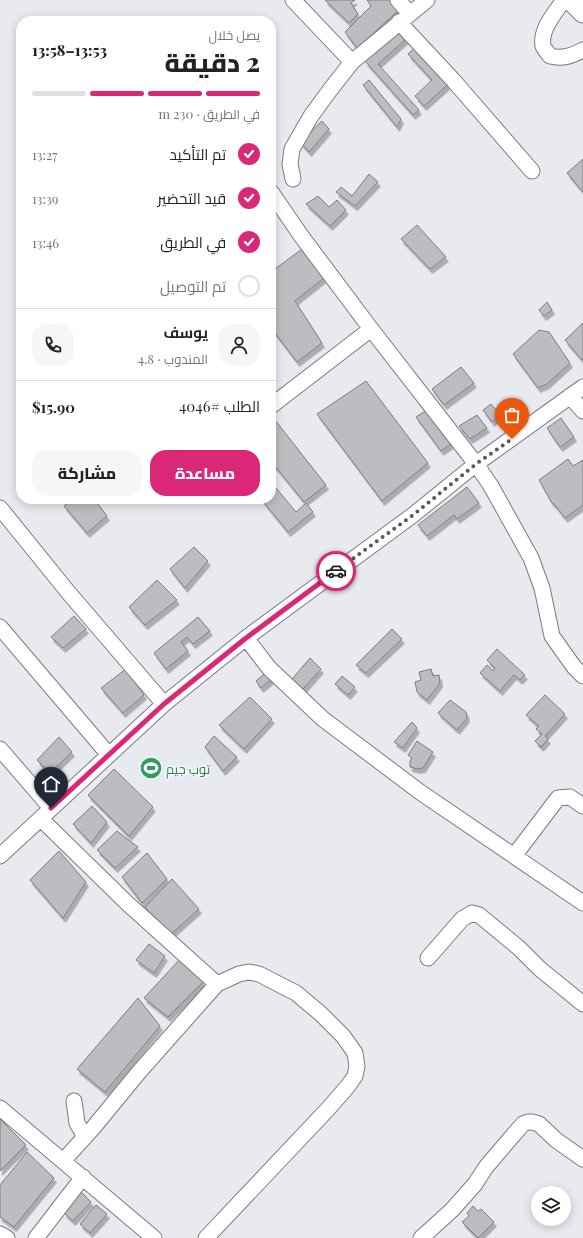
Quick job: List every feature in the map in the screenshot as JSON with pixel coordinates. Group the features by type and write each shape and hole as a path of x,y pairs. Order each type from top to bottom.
{"main road":[{"path":"570,0 583,13"}],"street":[{"path":"293,0 352,62"},
{"path":"398,0 404,18 443,70 532,172"},
{"path":"293,179 290,164 292,149 311,116 352,62 427,0"},
{"path":"564,0 546,28 543,38 543,47 550,56 558,58 570,57 583,50"},
{"path":"276,199 302,237 371,329 476,464 491,486 531,558 542,588 552,636 574,667 583,676"},
{"path":"276,402 371,329"},
{"path":"0,856 164,704 246,638 413,515 476,464 583,387"},
{"path":"570,396 583,411"},
{"path":"0,508 68,592 164,704"},
{"path":"0,627 109,755"},
{"path":"246,638 269,668 323,719 420,792 583,902"},
{"path":"0,749 46,813 128,904 217,984"},
{"path":"514,856 558,798 570,797 583,806"},
{"path":"428,958 462,919 472,913 479,915 583,1004"},
{"path":"63,1161 217,984 239,974 249,972 259,974 296,993 321,1014 343,1036 355,1054 357,1066 355,1076 348,1086 236,1208 206,1238"},
{"path":"74,1101 77,1123 85,1137"},
{"path":"0,1108 154,1238"},
{"path":"421,1238 452,1210 523,1124 528,1122 539,1124 556,1140 583,1159"},
{"path":"36,1238 83,1177"},
{"path":"0,1234 7,1238"}],"building":[{"path":"325,0 355,0 351,3 358,14 349,23"},
{"path":"367,0 391,0 400,9 357,48 345,32 371,6"},
{"path":"398,31 406,39 378,64 419,110 413,115 365,61"},
{"path":"420,43 453,80 424,106 415,96 432,80 408,54"},
{"path":"369,80 401,119 397,127 363,85"},
{"path":"322,121 329,129 309,152 300,142"},
{"path":"583,159 583,192 567,173"},
{"path":"369,174 378,182 355,206 336,192 341,187 352,196"},
{"path":"318,196 329,207 337,200 346,210 330,226 306,204"},
{"path":"417,225 446,257 430,269 401,239"},
{"path":"302,249 324,278 295,301 322,343 297,362 276,335 276,268"},
{"path":"547,302 552,310 544,316 539,310"},
{"path":"583,323 583,360 582,360 565,340"},
{"path":"539,330 549,332 570,363 547,384 538,388 513,354"},
{"path":"461,367 474,383 444,405 432,389"},
{"path":"366,381 428,463 382,501 317,414"},
{"path":"491,404 500,415 492,422 483,410"},
{"path":"427,410 451,444 441,451 416,417"},
{"path":"477,415 487,428 470,439 459,426"},
{"path":"561,418 574,437 560,447 547,428"},
{"path":"276,421 326,485 304,502 276,467"},
{"path":"568,459 573,466 583,460 583,505 565,518 552,503 539,480"},
{"path":"467,487 479,503 457,519 454,515 427,536 418,525"},
{"path":"276,488 296,512 306,503 313,512 288,532 265,504 276,504"},
{"path":"67,504 98,504 107,516 87,533 64,506"},
{"path":"194,547 208,561 185,588 170,569"},
{"path":"157,580 177,600 145,625 129,607"},
{"path":"74,616 86,629 63,648 51,637"},
{"path":"198,617 210,631 193,644 187,637 181,642 188,651 166,669 154,653"},
{"path":"392,629 402,639 366,673 356,665"},
{"path":"497,649 525,675 520,680 514,675 500,691 480,673 487,665 493,671 495,668 487,660"},
{"path":"310,658 321,669 303,689 292,679"},
{"path":"126,669 144,695 123,713 101,688"},
{"path":"431,669 433,676 439,675 440,683 427,700 417,692 415,682 421,680 419,672"},
{"path":"269,670 274,677 261,688 256,681"},
{"path":"342,676 355,687 348,695 335,684"},
{"path":"545,695 565,714 545,736 548,739 541,747 535,741 542,734 536,729 539,726 526,715"},
{"path":"250,697 272,719 244,749 219,725"},
{"path":"450,700 466,712 467,718 457,730 438,713"},
{"path":"412,722 417,728 403,748 394,742"},
{"path":"214,736 237,757 223,771 205,747"},
{"path":"59,737 72,752 50,773 37,760"},
{"path":"417,741 433,752 423,768 418,769 410,767 410,761 412,758 408,755"},
{"path":"114,769 153,807 129,836 88,795"},
{"path":"92,806 107,822 91,843 73,824"},
{"path":"117,831 138,847 115,868 97,850"},
{"path":"59,851 86,882 63,918 30,880"},
{"path":"147,853 167,879 142,903 122,877"},
{"path":"172,879 199,909 170,935 145,907"},
{"path":"149,944 165,956 154,973 136,960"},
{"path":"180,959 203,982 168,1017 144,998"},
{"path":"138,998 160,1026 105,1092 77,1069"},
{"path":"0,1119 26,1145 0,1171"},
{"path":"27,1152 54,1178 14,1227 0,1217 0,1185"},
{"path":"81,1192 91,1202 73,1221 64,1213"},
{"path":"96,1205 107,1214 90,1233 80,1224"},
{"path":"473,1206 478,1211 481,1209 494,1222 478,1238 462,1222 469,1216 467,1213"}],"way so far":[{"path":"336,571 413,515 476,464 512,439"}],"place":[{"name":"توب جيم","path":"151,768"}],"route":[{"path":"51,808 164,704 246,638 336,571"}]}
